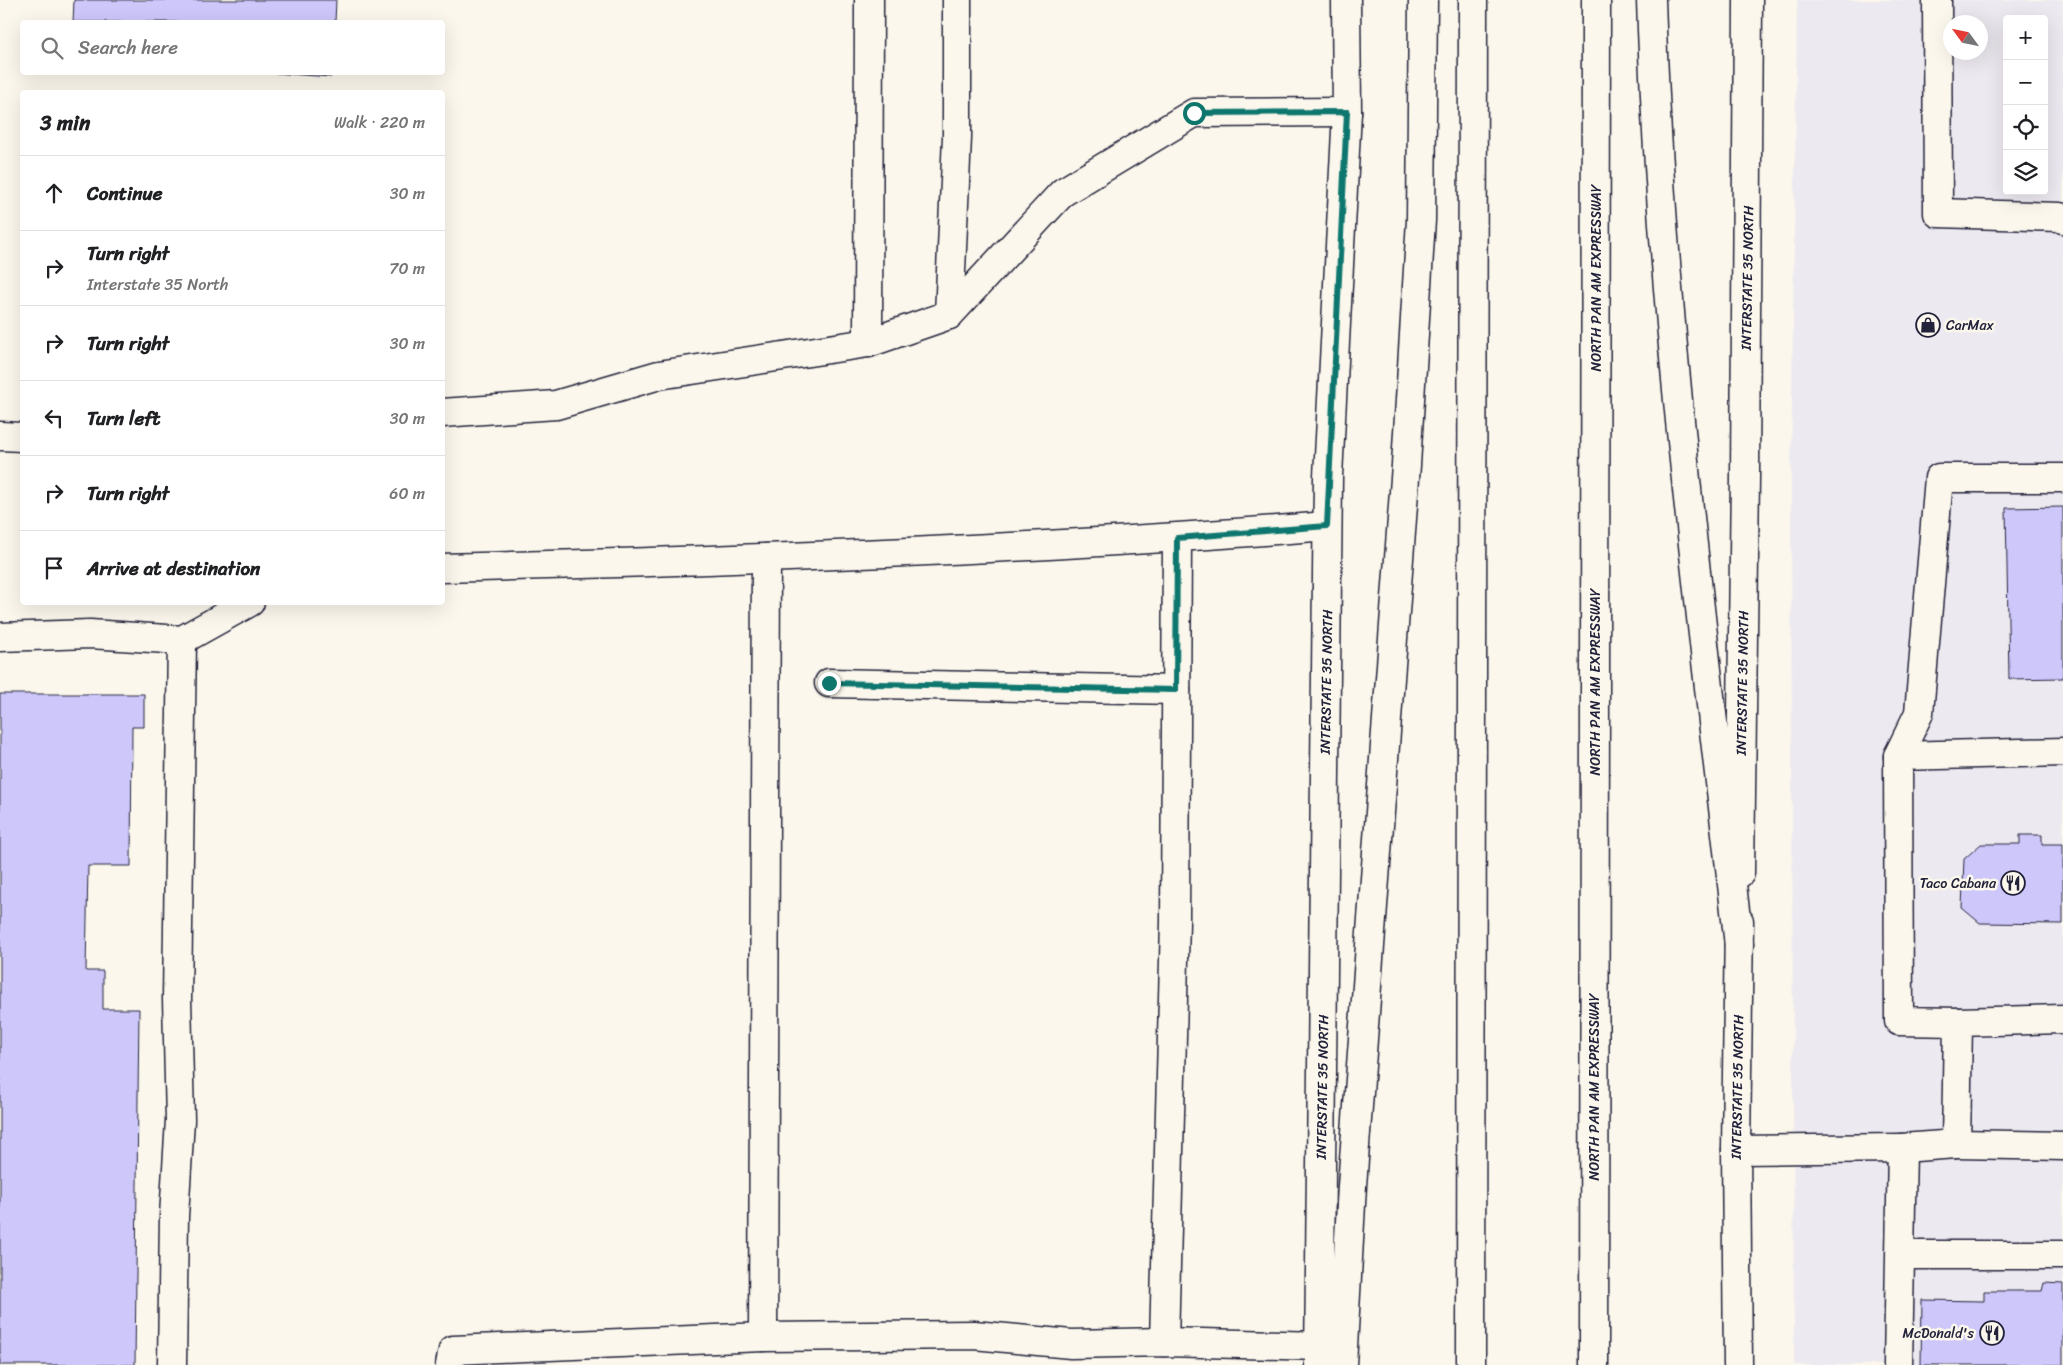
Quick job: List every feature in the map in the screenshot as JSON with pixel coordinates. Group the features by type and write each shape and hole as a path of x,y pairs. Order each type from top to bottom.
{"main road":[{"path":"868,343 870,0"},
{"path":"949,315 957,137 958,0"},
{"name":"INTERSTATE 35 NORTH","path":"1320,1355 1327,526 1347,112 1346,0"},
{"path":"1342,1365 1352,1186 1406,465 1422,220 1423,0"},
{"path":"1470,1365 1473,0"},
{"name":"NORTH PAN AM EXPRESSWAY","path":"1594,1365 1596,0"},
{"path":"1651,0 1657,128 1683,453 1739,945"},
{"name":"INTERSTATE 35 NORTH","path":"1738,1365 1736,1150 1746,467 1748,0"},
{"path":"1937,0 1938,213 2060,217 2063,219"},
{"path":"445,413 556,405 659,375 868,343 949,315 1063,192 1194,113 1347,112"},
{"path":"0,436 20,436"},
{"path":"2063,478 1939,478 1919,713 1898,756 1899,1021 1958,1022 2063,1019"},
{"path":"445,568 766,558 1177,538 1327,526"},
{"path":"1164,1342 1175,922 1177,538"},
{"path":"763,1336 766,558"},
{"path":"0,637 90,634 182,640 245,605"},
{"path":"172,1365 174,1216 180,1120 177,998 182,640"},
{"path":"829,683 1176,690"},
{"path":"1898,756 2063,752"},
{"path":"1956,1144 1958,1022"},
{"path":"1736,1150 1902,1148 1956,1144 2063,1146"},
{"path":"1898,1365 1902,1148"},
{"path":"1900,1255 2063,1255"},
{"path":"450,1365 454,1350 763,1336 974,1335 1071,1344 1164,1342 1320,1355"}],"shaded area":[{"path":"1797,0 2063,0 2063,1365 1794,1365 1791,482"}],"building":[{"path":"74,0 336,0 335,20 73,20"},
{"path":"303,75 331,75 331,77"},
{"path":"2063,507 2063,678 2009,679 2006,508"},
{"path":"0,694 144,694 144,727 132,727 131,866 88,866 86,971 103,971 103,1009 139,1009 135,1365 0,1365"},
{"name":"Taco Cabana","path":"2020,835 2042,835 2042,844 2063,844 2063,924 1980,923 1962,908 1964,859 1981,844 2020,844"},
{"name":"McDonald's","path":"2044,1283 2063,1284 2063,1365 1921,1365 1922,1300 1984,1301 1984,1291 2042,1291"}],"place":[{"name":"CarMax","path":"1928,325"},
{"name":"Taco Cabana","path":"2013,883"},
{"name":"McDonald's","path":"1992,1333"}],"route":[{"path":"829,683 1176,690 1177,538 1327,526 1347,112 1194,113"}]}
